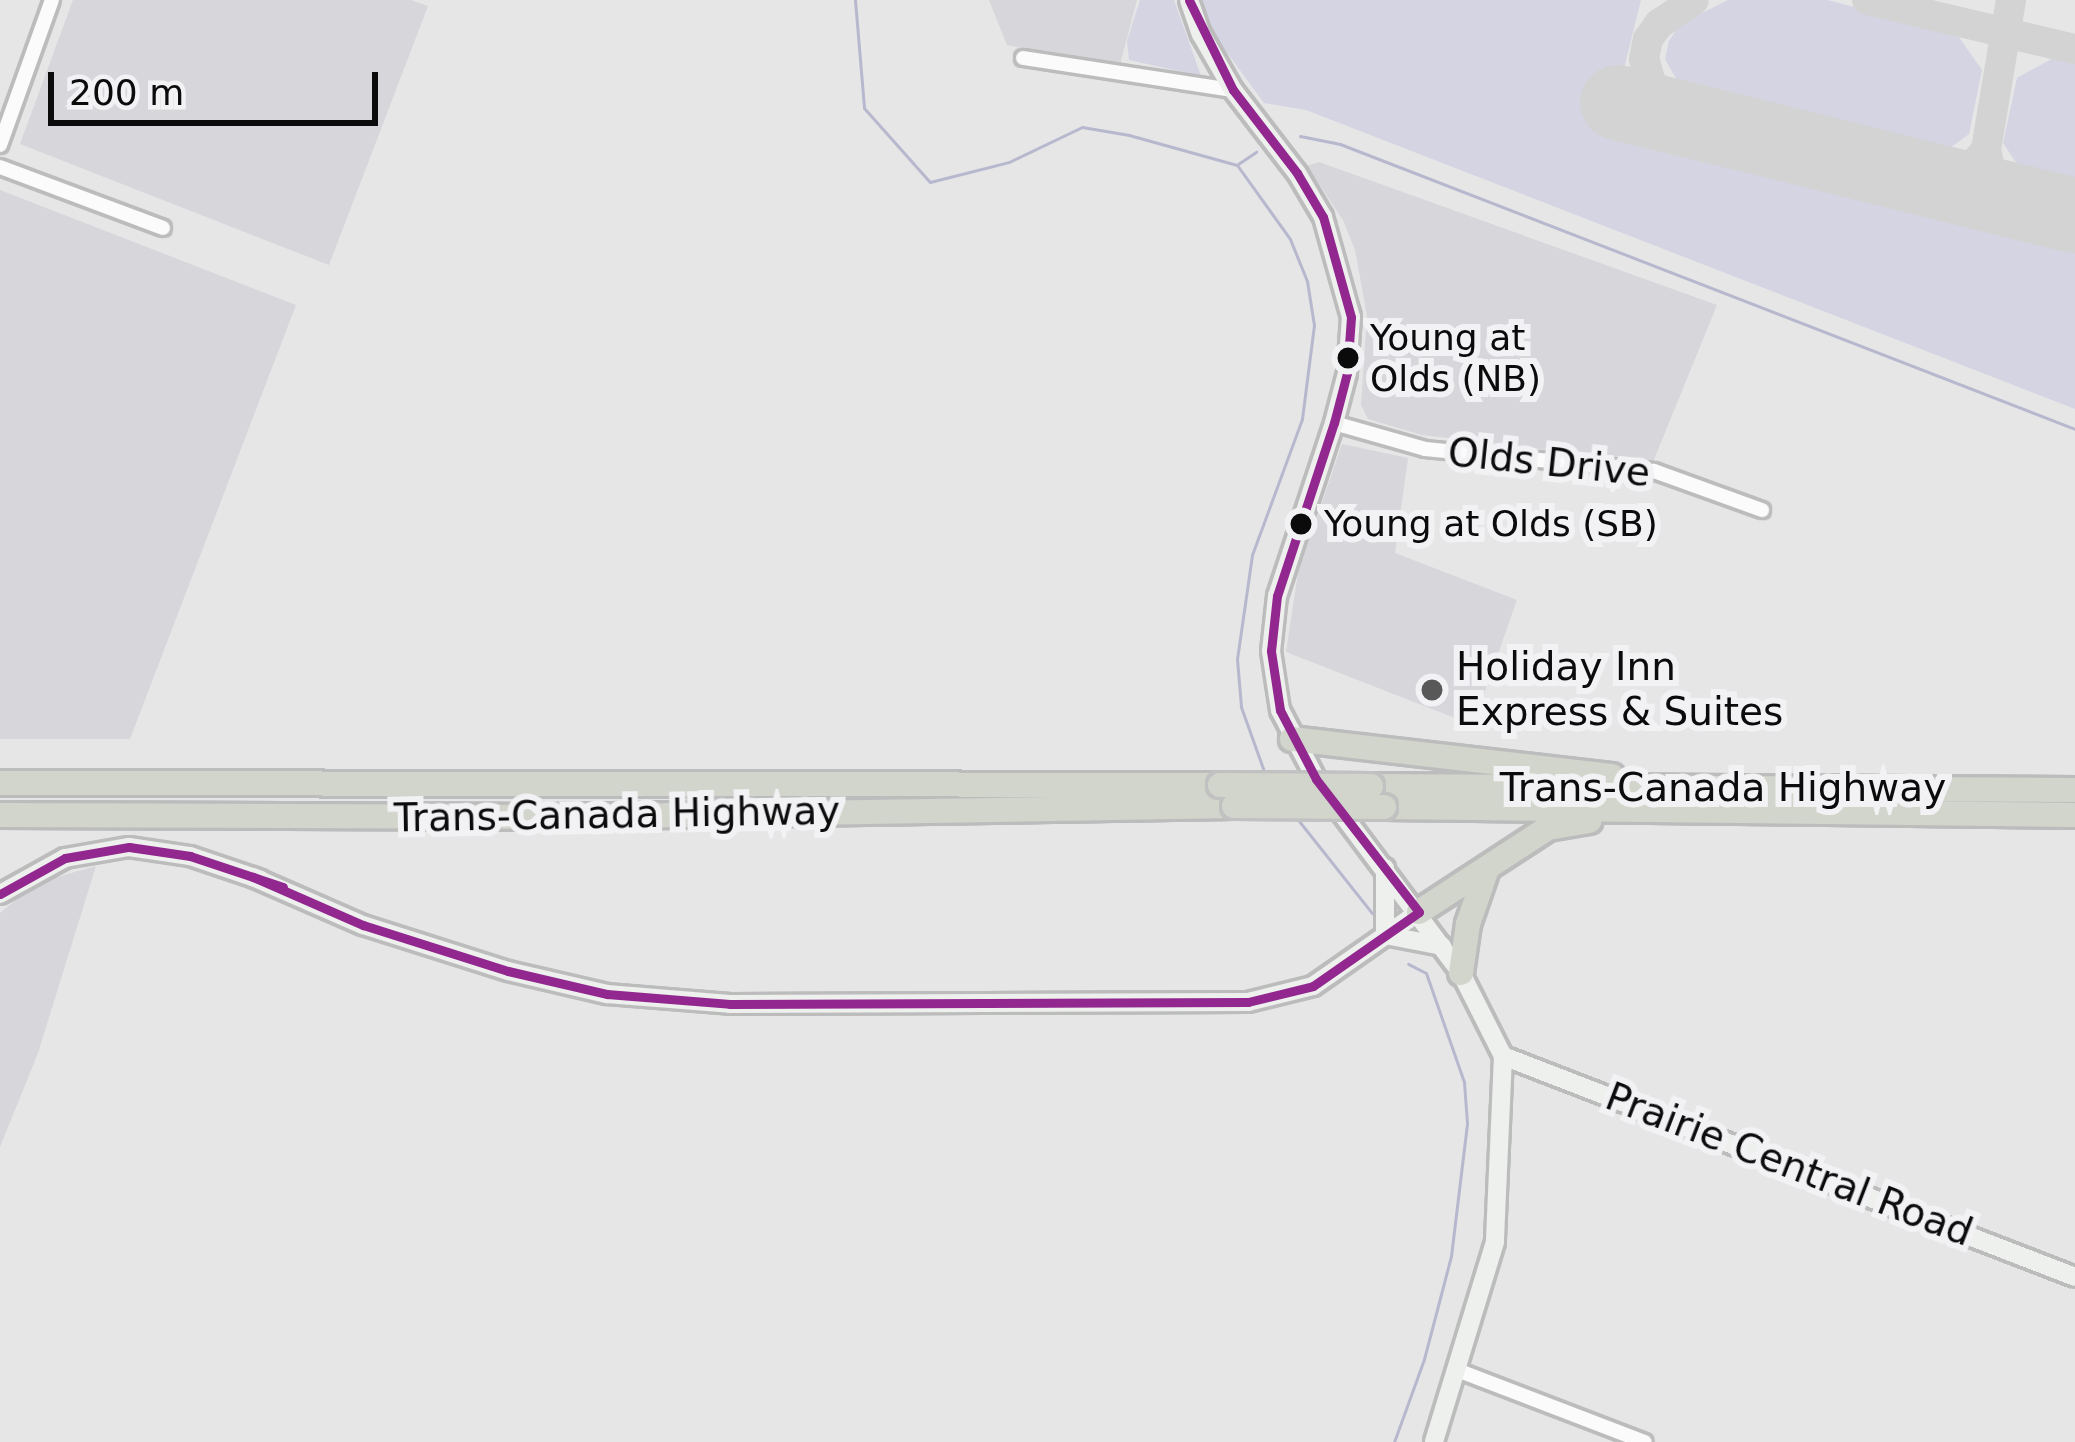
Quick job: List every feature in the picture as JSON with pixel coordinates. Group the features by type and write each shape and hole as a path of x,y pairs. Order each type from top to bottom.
{"highway":[{"path":"1292,739 1812,801"},
{"name":"Trans-Canada Highway","path":"0,779 1812,801 2075,815"},
{"name":"Trans-Canada Highway","path":"1812,801 2075,790"},
{"name":"Trans-Canada Highway","path":"0,815 550,818 1227,796"},
{"path":"1419,912 1548,827 1812,801"},
{"path":"1461,973 1468,924 1487,868"}],"street":[{"path":"0,145 52,0"},
{"path":"1190,0 1201,34 1233,90 1297,173 1338,256 1351,317 1347,373 1334,423 1282,570 1273,626 1273,680 1292,739 1316,779 1461,973 1503,1056 1495,1242 1434,1442"},
{"path":"1022,58 1233,90"},
{"path":"0,167 163,228"},
{"name":"Olds Drive","path":"1334,423 1425,449 1654,471 1762,510"},
{"path":"0,894 65,858 129,847 190,856 363,925 508,971 607,994 730,1004 1248,1002 1313,986 1419,912"},
{"path":"1384,865 1385,935"},
{"path":"1385,935 1442,946"},
{"name":"Prairie Central Road","path":"1503,1056 2075,1277"},
{"path":"1457,1370 1646,1442"}],"shaded area":[{"path":"73,0 411,0 428,6 329,265 20,144"},
{"path":"989,0 1137,0 1119,68 1007,45"},
{"path":"1140,0 1174,0 1201,76 1129,60 1127,41"},
{"path":"1200,0 1641,0 1612,117 2075,232 2075,409 1306,110 1264,103 1214,35"},
{"path":"1728,0 1827,0 1956,33 1982,70 1969,134 1935,159 1687,98 1665,59 1669,41 1680,24"},
{"path":"2055,57 2075,62 2075,193 2029,182 2003,143 2017,78"},
{"path":"1319,162 1717,305 1653,462 1422,435 1368,419 1361,405 1367,316 1355,250 1343,220 1307,166"},
{"path":"0,190 296,305 130,739 0,739"},
{"path":"1342,444 1408,458 1395,553 1517,600 1473,725 1286,652 1298,573"},
{"path":"96,866 38,1053 0,1147 0,913 36,883"}],"waterway":[{"path":"855,0 864,108 930,182 1009,162 1082,127 1237,165 1290,239 1307,281 1314,325 1302,419 1252,555 1237,659 1241,707 1265,774"},
{"path":"1300,136 1340,144 2075,429"},
{"path":"1238,164 1256,152"},
{"path":"1295,816 1372,913"},
{"path":"1394,1442 1424,1359 1451,1256 1467,1123 1464,1082 1426,973 1408,964"}],"taxiway":[{"path":"1682,118 1654,93 1644,59 1648,39 1659,24 1694,0"},
{"path":"1867,0 2075,49"},
{"path":"2011,0 1986,150 1992,177 2017,201"},
{"path":"1941,182 1966,173 1986,150"}],"runway":[{"path":"1617,102 2075,215"}],"transit line":[{"path":"253,877 363,925 508,971 607,994 730,1004 1248,1002 1313,986 1419,912 1316,779 1280,710 1271,651 1277,596 1334,423 1347,373 1351,317 1323,217 1297,173 1233,90 1189,0"},
{"path":"0,894 65,858 129,847 190,856 283,887"}],"place":[{"name":"Young at Olds (NB)","path":"1348,358"},
{"name":"Young at Olds (SB)","path":"1301,524"},
{"name":"Holiday Inn Express & Suites","path":"1432,690"}]}
